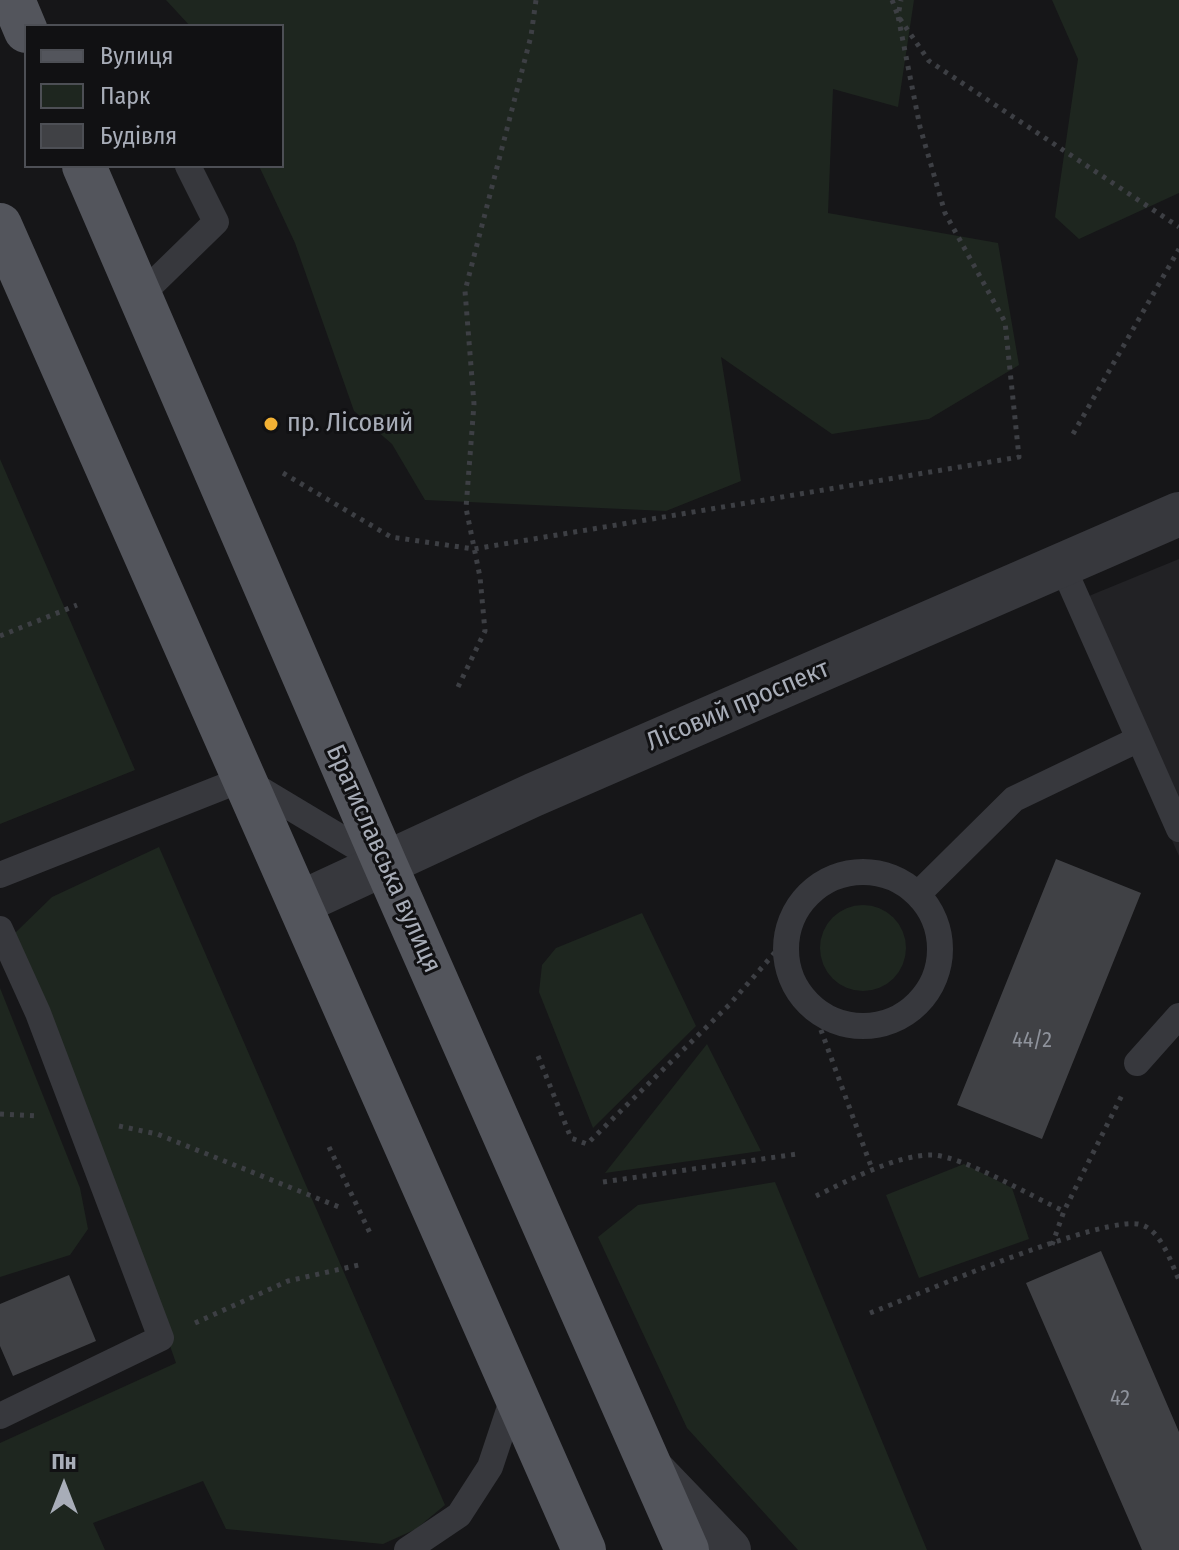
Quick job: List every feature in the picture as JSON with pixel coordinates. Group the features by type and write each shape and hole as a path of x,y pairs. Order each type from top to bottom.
{"main road":[{"path":"13,0 24,26"},
{"name":"Братиславська вулиця","path":"85,168 385,864 687,1550"},
{"path":"0,225 584,1550"}],"street":[{"name":"Лісовий проспект","path":"300,903 533,795 1179,514"},
{"path":"653,1471 729,1550"}],"lane":[{"path":"140,296 216,222 189,168"},
{"path":"1062,565 1179,829"},
{"path":"918,894 1014,799 1139,739"},
{"path":"0,875 243,779 385,864"},
{"path":"849,872 874,872 897,880 918,894 933,916 940,941 939,967 929,991 912,1011 888,1023 863,1027 837,1023 814,1011 797,991 786,967 785,941 792,917 805,897 825,881 849,872"},
{"path":"0,929 79,1118 161,1338 0,1416"},
{"path":"1137,1063 1179,1016"},
{"path":"407,1550 459,1515 490,1467 514,1395"}],"path":[{"path":"458,687 485,631 466,508 474,404 465,291 531,36 536,0"},
{"path":"283,473 391,537 474,549 1019,457 1005,322 945,213 920,127 898,16 892,0"},
{"path":"901,0 898,16 929,61 1179,227"},
{"path":"1073,434 1179,249"},
{"path":"0,636 77,605"},
{"path":"538,1056 571,1138 587,1144 729,1005 785,941"},
{"path":"814,1011 872,1169"},
{"path":"1052,1245 1064,1211 1137,1063"},
{"path":"0,1114 79,1118 157,1134 339,1207"},
{"path":"329,1147 370,1233"},
{"path":"603,1182 797,1154"},
{"path":"816,1196 872,1169 932,1155 964,1164 1064,1211"},
{"path":"870,1313 1107,1226 1144,1225 1158,1238 1179,1280"},
{"path":"161,1338 288,1281 363,1264"}],"shaded area":[{"path":"1179,559 1179,856 1067,605"}],"green space":[{"path":"166,0 914,0 898,107 833,89 828,213 998,243 1019,365 929,419 832,434 721,357 741,481 666,511 425,500 392,444 354,411 295,243 260,168 284,168 284,24 188,24"},
{"path":"1052,0 1179,0 1179,193 1079,239 1055,217 1078,59"},
{"path":"0,459 135,770 0,824"},
{"path":"159,847 445,1505 416,1529 383,1544 226,1529 203,1481 93,1523 105,1550 0,1550 0,1443 176,1363 99,1144 14,934 52,897"},
{"path":"863,905 887,912 899,924 906,948 899,972 887,984 863,991 839,984 827,972 820,948 827,924 839,912"},
{"path":"642,913 696,1026 593,1128 539,992 542,965 556,948"},
{"path":"0,988 80,1188 88,1229 70,1255 0,1277"},
{"path":"707,1044 761,1151 605,1173"},
{"path":"964,1164 1012,1188 1029,1239 919,1278 886,1195"},
{"path":"775,1182 927,1550 798,1550 687,1428 598,1237 638,1205"}],"building":[{"path":"1056,859 1141,893 1042,1139 957,1105"},
{"path":"1101,1251 1179,1432 1179,1550 1142,1550 1026,1283"},
{"path":"69,1275 96,1341 13,1376 0,1346 0,1304"}],"place":[{"name":"пр. Лісовий","path":"271,424"}]}
